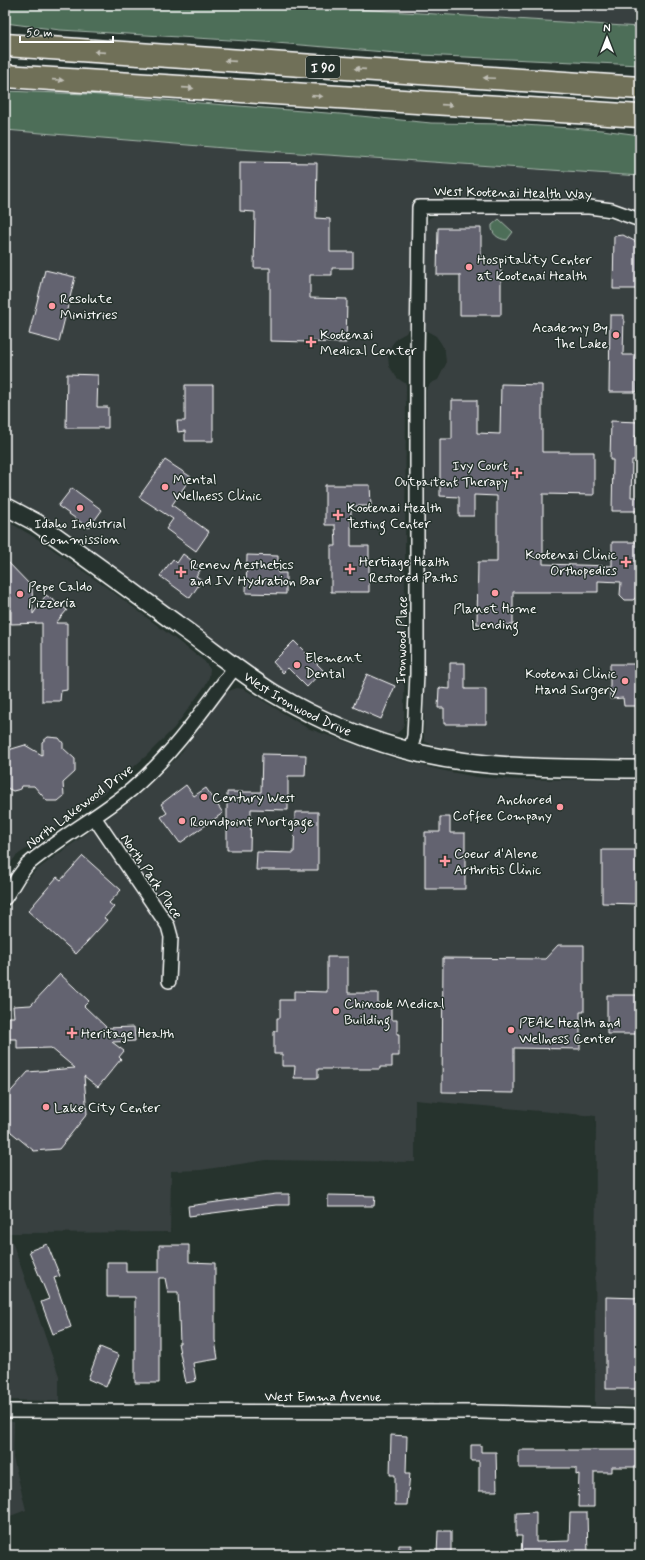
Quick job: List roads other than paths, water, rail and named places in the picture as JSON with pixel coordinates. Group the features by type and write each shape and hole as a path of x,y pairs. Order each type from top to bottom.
{"highway":[{"name":"I 90","path":"11,45 640,88"},
{"name":"I 90","path":"524,80 640,76"},
{"name":"I 90","path":"5,77 640,116"},
{"path":"477,106 640,126"}],"street":[{"name":"West Kootenai Health Way","path":"417,362 419,207 589,208 612,210 640,220"},
{"name":"Ironwood Place","path":"410,751 414,736 417,674 417,362"},
{"name":"West Ironwood Drive","path":"5,506 37,523 235,667 273,692 305,710 345,728 410,751 482,764 532,768 640,769"},
{"name":"North Lakewood Drive","path":"5,898 27,865 130,790 161,761 197,720 235,667"},
{"name":"North Park Place","path":"94,817 168,926 171,937 169,981"},
{"name":"West Emma Avenue","path":"5,1411 480,1412 640,1416"}],"place":[{"name":"Hospitality Center at Kootenai Health","path":"469,267"},
{"name":"Resolute Ministries","path":"52,306"},
{"name":"Academy By The Lake","path":"616,335"},
{"name":"Kootenai Medical Center","path":"311,342"},
{"name":"Ivy Court Outpaitent Therapy","path":"517,473"},
{"name":"Mental Wellness Clinic","path":"165,487"},
{"name":"Idaho Industrial Commission","path":"80,508"},
{"name":"Kootenai Health Testing Center","path":"338,515"},
{"name":"Kootenai Clinic Orthopedics","path":"626,562"},
{"name":"Hertiage Health - Restored Paths","path":"350,569"},
{"name":"Renew Aesthetics and IV Hydration Bar","path":"181,572"},
{"name":"Planet Home Lending","path":"495,593"},
{"name":"Pepe Caldo Pizzeria","path":"20,594"},
{"name":"Element Dental","path":"297,665"},
{"name":"Kootenai Clinic Hand Surgery","path":"625,681"},
{"name":"Century West","path":"204,797"},
{"name":"Anchored Coffee Company","path":"560,807"},
{"name":"Roundpoint Mortgage","path":"182,821"},
{"name":"Coeur d'Alene Arthritis Clinic","path":"445,861"},
{"name":"Chinook Medical Building","path":"336,1011"},
{"name":"PEAK Health and Wellness Center","path":"511,1030"},
{"name":"Heritage Health","path":"72,1033"},
{"name":"Lake City Center","path":"46,1107"}]}
